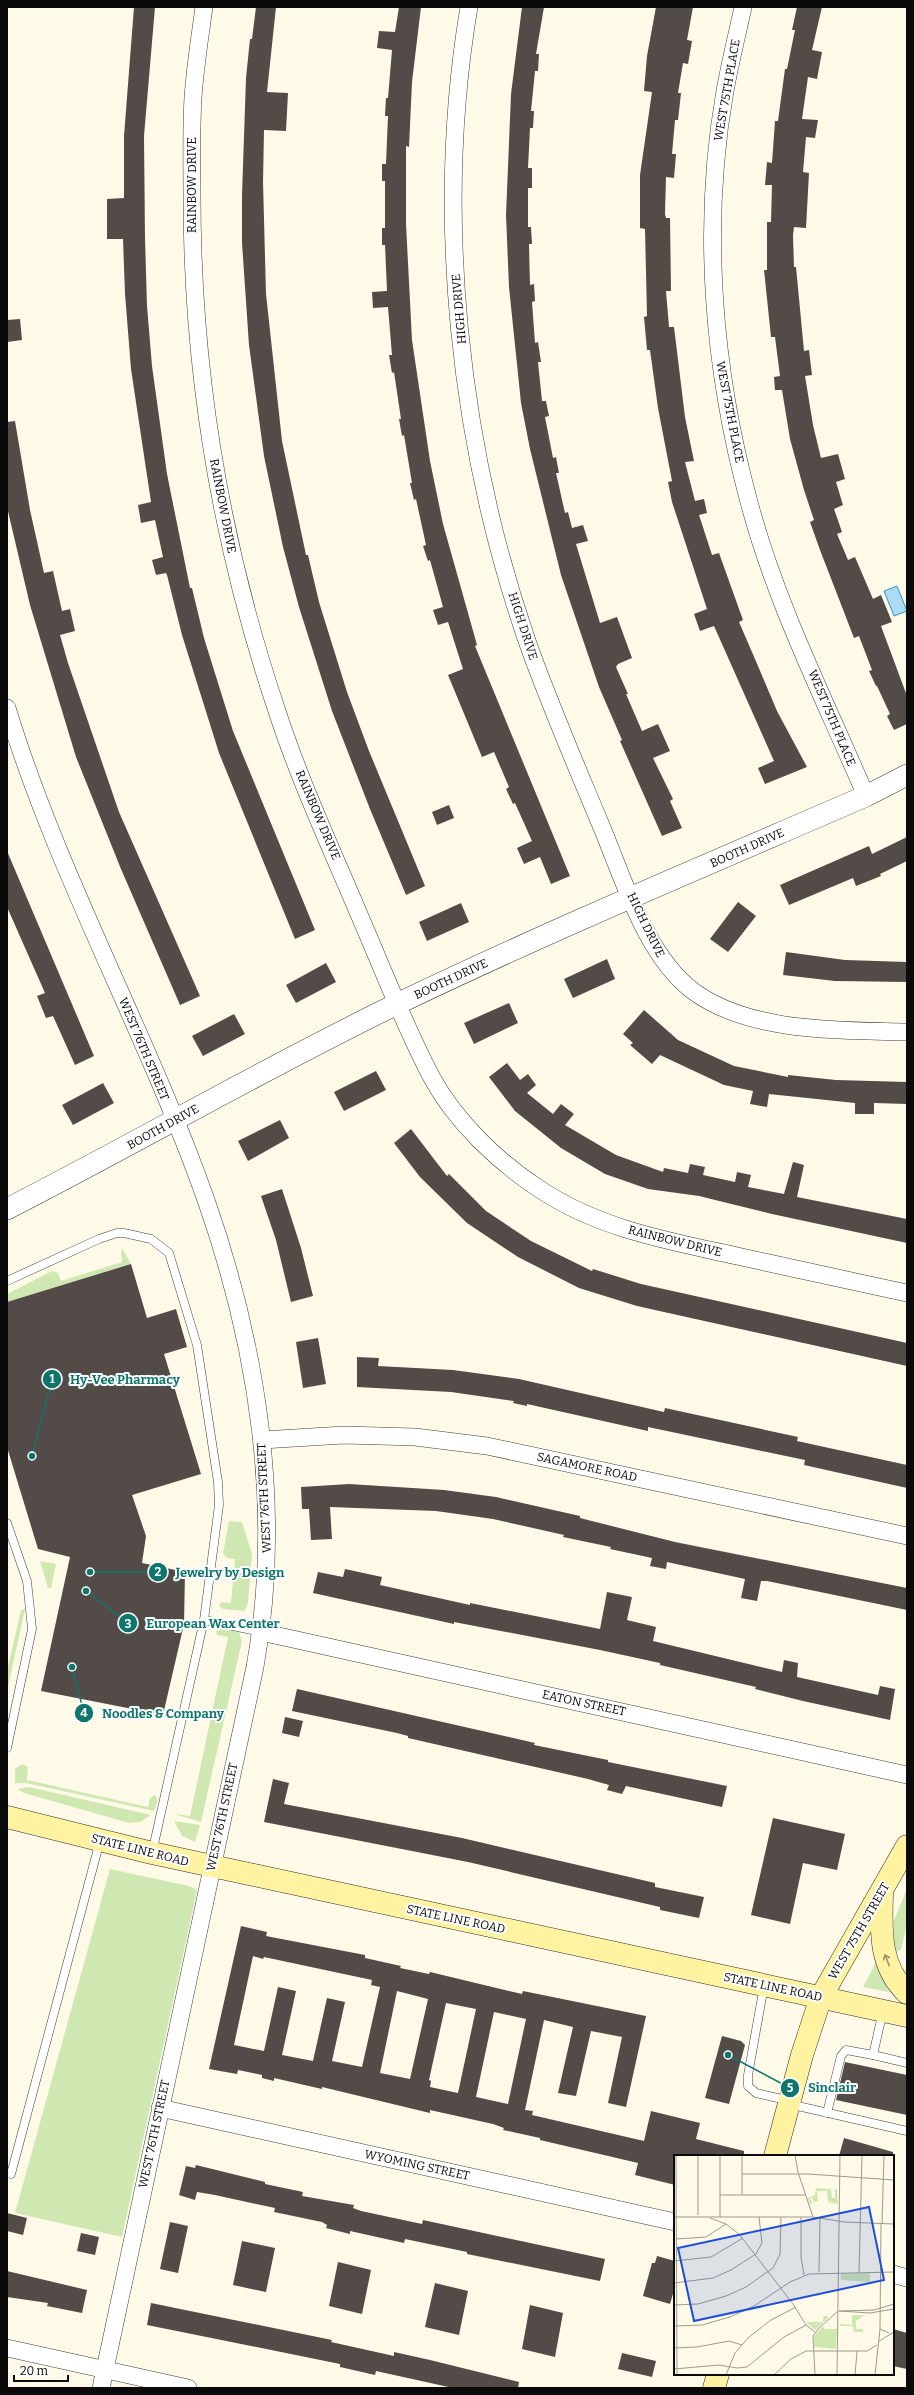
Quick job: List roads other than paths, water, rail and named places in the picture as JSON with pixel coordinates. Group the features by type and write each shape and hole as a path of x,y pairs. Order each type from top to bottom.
{"main road":[{"name":"STATE LINE ROAD","path":"7,1817 152,1853 907,2016"},
{"name":"WEST 75TH STREET","path":"776,2155 789,2102 821,1997 882,1894 907,1846"},
{"path":"882,1894 881,1940 884,1956 895,1979 907,1993"},
{"path":"714,2388 718,2375"}],"street":[{"name":"RAINBOW DRIVE","path":"204,7 193,97 192,246 198,351 210,444 228,538 249,620 277,713 306,789 398,1004 433,1081 463,1122 500,1159 539,1189 574,1210 640,1234 907,1293"},
{"name":"HIGH DRIVE","path":"469,7 459,99 454,177 455,256 462,341 476,445 500,550 527,640 552,709 632,898 648,934 663,961 676,977 709,1002 731,1011 779,1024 846,1030 907,1032"},
{"name":"WEST 75TH PLACE","path":"742,7 725,92 717,150 713,213 714,297 721,371 730,422 749,503 773,576 866,796"},
{"name":"WEST 76TH STREET","path":"7,708 24,765 74,887 175,1121 205,1199 223,1253 237,1309 262,1440 267,1552 261,1632 101,2388"},
{"name":"BOOTH DRIVE","path":"7,1208 175,1121 301,1052 398,1004 632,898 866,796 907,775"},
{"name":"SAGAMORE ROAD","path":"262,1440 344,1435 415,1437 488,1446 907,1536"},
{"name":"EATON STREET","path":"261,1632 907,1775"},
{"name":"WYOMING STREET","path":"160,2108 674,2222"},
{"path":"894,2274 907,2278"},
{"path":"7,2348 188,2388"}],"lane":[{"path":"7,1281 99,1239 117,1233 124,1233 151,1239 169,1254 197,1345 218,1482 219,1506 204,1620 152,1853"},
{"path":"7,1523 10,1541 27,1581 32,1629 7,1748"},
{"path":"204,1620 261,1632"},
{"path":"7,2173 11,2174 100,1840"},
{"path":"764,1985 748,2075 748,2086 756,2093 827,2113 907,2131"},
{"path":"873,2055 883,2011"},
{"path":"827,2113 841,2056 846,2050 907,2063"}],"water":[{"path":"897,586 907,611 894,616 884,591"}],"place":[{"name":"Hy-Vee Pharmacy","path":"32,1456"},
{"name":"Jewelry by Design","path":"90,1572"},
{"name":"European Wax Center","path":"86,1591"},
{"name":"Noodles & Company","path":"72,1667"},
{"name":"Sinclair","path":"728,2055"}]}
